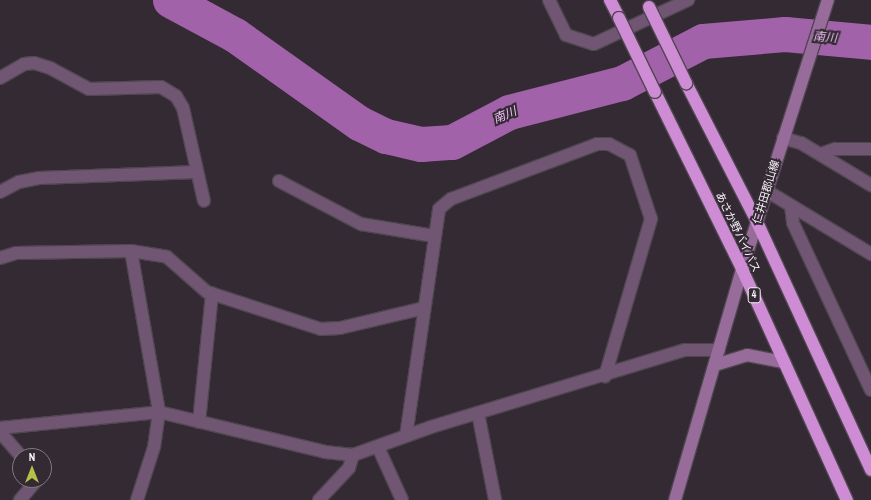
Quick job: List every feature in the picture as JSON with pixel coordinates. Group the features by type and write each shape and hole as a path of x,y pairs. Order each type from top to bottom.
{"highway":[{"name":"あさか野バイパス","path":"610,0 742,269 847,500"},
{"name":"あさか野バイパス","path":"648,3 757,222 871,470"}],"main road":[{"name":"仁井田郡山線","path":"675,500 742,269 827,2"},
{"path":"715,365 747,355 784,362"}],"street":[{"path":"549,0 566,35 594,44 688,0"},
{"path":"0,78 24,64 34,63 50,68 89,89 161,87 176,96 184,108 204,201"},
{"path":"783,138 821,154 871,185"},
{"path":"406,436 437,212 451,199 597,144 627,151 651,219 605,376"},
{"path":"821,154 835,149 871,149"},
{"path":"0,192 19,182 39,178 197,172"},
{"path":"280,181 360,224 434,236"},
{"path":"767,191 871,254"},
{"path":"791,206 793,223 871,390"},
{"path":"0,258 16,253 131,251 167,257 189,280 212,294 321,329 340,328 424,308"},
{"path":"131,251 159,412 154,448 138,500"},
{"path":"199,422 212,294"},
{"path":"0,428 159,412 325,452 353,455 378,448 406,436 478,413 605,376 685,350 719,350"},
{"path":"478,413 495,500"},
{"path":"0,432 14,448"},
{"path":"378,448 402,500"},
{"path":"319,500 349,468 353,455"},
{"path":"20,500 30,488"}],"waterway":[{"name":"南川","path":"170,0 235,35 359,123 386,136 421,144 452,142 509,112 622,83 703,41 785,34 871,42"}]}
